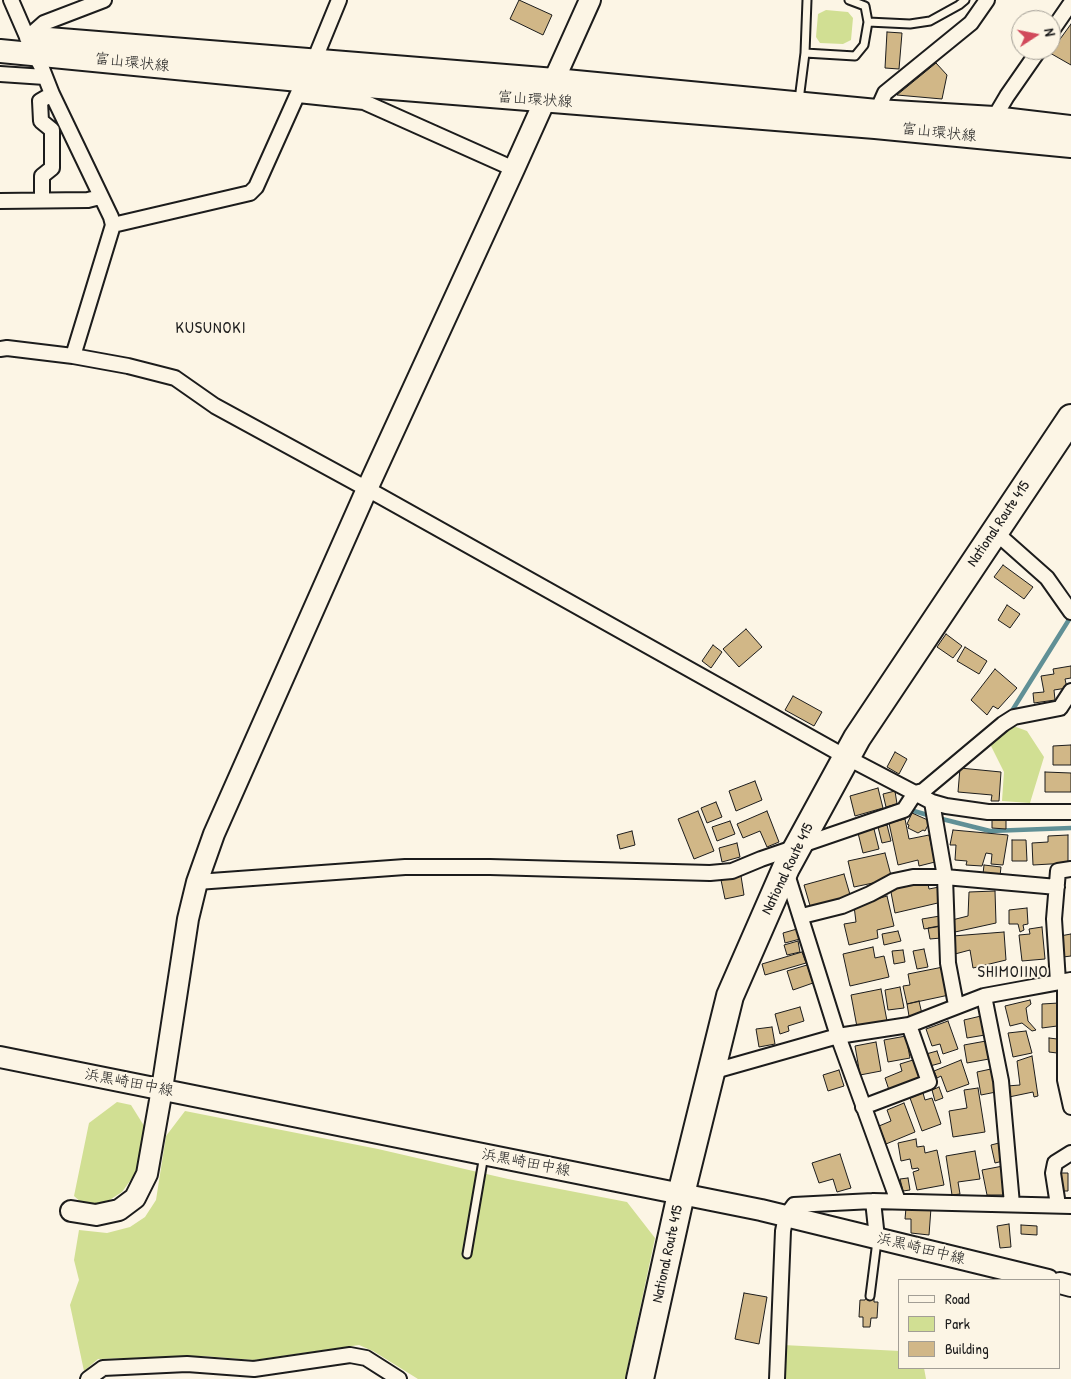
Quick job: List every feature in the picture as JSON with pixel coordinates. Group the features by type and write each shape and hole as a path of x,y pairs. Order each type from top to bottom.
{"highway":[{"name":"National Route 415","path":"640,1379 681,1194 730,996 791,857 857,738 1071,418"}],"main road":[{"name":"富山環状線","path":"0,35 31,46 305,78 799,104 876,119 994,118 1071,127"},
{"name":"富山環状線","path":"0,50 31,46"},
{"name":"富山環状線","path":"550,90 876,119 1071,146"}],"street":[{"path":"11,0 113,225 73,356"},
{"path":"31,46 44,23 104,0"},
{"path":"113,225 250,193 256,187 339,0"},
{"path":"71,1211 96,1215 119,1210 135,1198 147,1174 188,919 197,882 214,834 367,489 550,90 588,0"},
{"path":"876,119 885,93 971,22 987,0"},
{"path":"1061,18 1071,3"},
{"path":"994,118 1032,60"},
{"path":"0,74 45,77"},
{"path":"305,78 364,102 514,169"},
{"path":"42,200 42,176 52,168 52,130 41,121 40,101 52,94"},
{"path":"0,201 88,200 100,197"},
{"path":"0,349 7,348 73,356 128,366 175,378 215,406 846,757 932,802 988,812 1071,812"},
{"path":"994,532 1047,578 1071,612"},
{"path":"197,882 405,867 710,873 732,870 761,859 791,857 904,810 915,793 923,791 1014,717 1060,708 1071,691"},
{"path":"932,802 945,877 948,963 956,1005"},
{"path":"791,857 802,916 838,1036 898,1202"},
{"path":"1071,870 1058,871 1054,920 1065,981 1065,1080 1071,1107"},
{"path":"802,916 842,906 894,881 913,877 945,877 1057,887"},
{"path":"711,1072 838,1036 908,1025 956,1005 984,996 1065,981"},
{"path":"984,996 1001,1081 1012,1204"},
{"path":"863,1107 929,1082 908,1025"},
{"name":"浜黒崎田中線","path":"0,1057 786,1216 1044,1279"},
{"path":"776,1379 783,1231 786,1216 794,1205 873,1201 1064,1205 1053,1173 1055,1163 1071,1153"},
{"path":"873,1201 877,1238"},
{"path":"88,1379 102,1368 187,1364 254,1369 350,1356 366,1358 399,1379"}],"lane":[{"path":"799,104 805,53 807,0"},
{"path":"805,53 855,56 864,44 868,22 865,6 849,0"},
{"path":"868,22 910,24 930,21 965,0"},
{"path":"467,1254 484,1154"},
{"path":"870,1296 877,1238"}],"green space":[{"path":"826,10 848,12 853,18 851,40 843,44 820,43 816,37 818,14"},
{"path":"1008,724 1027,731 1044,757 1030,803 1002,801 1004,772 989,742"},
{"path":"117,1102 131,1105 146,1129 135,1174 122,1192 108,1201 84,1205 74,1196 89,1123"},
{"path":"185,1111 378,1149 508,1179 627,1202 655,1238 625,1379 418,1379 373,1351 359,1345 254,1360 203,1356 98,1359 84,1371 70,1305 79,1280 74,1260 79,1230 107,1233 130,1227 145,1217 156,1200 166,1136"},
{"path":"783,1345 898,1351 898,1369 924,1369 926,1379 781,1379"}],"building":[{"path":"519,0 552,15 543,35 510,19"},
{"path":"1071,24 1071,65 1061,59 1061,38"},
{"path":"887,32 902,33 899,69 885,68"},
{"path":"936,63 947,75 942,99 897,95"},
{"path":"1003,565 1033,587 1024,599 994,577"},
{"path":"1007,605 1020,614 1010,628 998,620"},
{"path":"746,629 762,647 739,667 723,649"},
{"path":"946,634 962,646 953,658 937,647"},
{"path":"713,645 722,652 711,668 702,661"},
{"path":"965,647 987,661 979,674 957,661"},
{"path":"1071,666 1071,678 1065,679 1067,688 1054,690 1055,700 1034,703 1033,693 1044,692 1041,676 1054,674 1053,669"},
{"path":"995,669 1017,688 998,709 993,706 987,715 971,700"},
{"path":"793,696 822,712 814,726 785,710"},
{"path":"1071,745 1071,765 1053,765 1053,746"},
{"path":"895,752 907,759 899,774 887,767"},
{"path":"960,768 1001,772 999,801 991,801 992,795 958,792"},
{"path":"1045,772 1071,773 1071,792 1045,792"},
{"path":"755,781 762,800 736,811 729,791"},
{"path":"878,788 883,808 855,816 850,796"},
{"path":"895,791 897,804 886,807 883,794"},
{"path":"716,802 722,817 707,823 701,808"},
{"path":"698,811 714,851 694,859 678,819"},
{"path":"767,811 779,842 767,847 760,831 743,838 737,824"},
{"path":"912,813 930,821 925,831 923,830 918,833 908,828 909,825 907,824"},
{"path":"992,818 1006,819 1006,829 992,828"},
{"path":"905,819 909,839 929,835 935,862 919,866 918,860 898,865 889,823"},
{"path":"730,821 735,834 717,841 712,827"},
{"path":"887,825 891,841 882,843 878,827"},
{"path":"874,829 879,849 863,853 858,833"},
{"path":"953,830 1008,835 1003,865 991,864 992,854 986,853 982,866 966,865 967,861 955,860 956,845 950,845"},
{"path":"632,831 635,845 620,849 617,835"},
{"path":"1068,835 1068,863 1033,865 1032,843 1048,842 1048,836"},
{"path":"1012,840 1026,840 1027,861 1012,861"},
{"path":"737,843 740,857 722,862 719,848"},
{"path":"885,853 892,879 854,887 848,861"},
{"path":"984,865 1001,867 1000,876 983,874"},
{"path":"844,874 851,898 811,909 804,885"},
{"path":"741,876 744,895 725,899 721,880"},
{"path":"927,879 929,889 939,887 942,902 895,913 890,887"},
{"path":"995,891 996,923 955,932 952,920 968,916 969,892"},
{"path":"887,896 894,926 877,930 878,938 849,945 844,924 856,922 854,906"},
{"path":"1027,908 1028,924 1023,925 1024,930 1020,932 1018,924 1009,924 1009,910"},
{"path":"940,916 942,926 924,929 922,919"},
{"path":"939,926 941,938 930,939 928,928"},
{"path":"1042,927 1045,959 1022,961 1019,935 1030,934 1029,929"},
{"path":"797,929 800,939 785,943 783,933"},
{"path":"898,931 901,941 884,945 882,934"},
{"path":"1004,932 1006,960 973,968 970,950 955,954 953,936"},
{"path":"1071,934 1071,956 1063,957 1060,936"},
{"path":"798,941 800,952 787,955 784,945"},
{"path":"873,947 875,958 884,956 889,977 850,986 843,954"},
{"path":"924,949 928,967 917,969 913,951"},
{"path":"903,950 905,962 894,964 892,951"},
{"path":"802,952 806,963 765,975 762,964"},
{"path":"807,965 813,983 793,990 787,971"},
{"path":"943,967 949,995 907,1004 903,986 910,985 908,974"},
{"path":"900,987 904,1008 888,1010 885,990"},
{"path":"881,989 887,1021 857,1027 851,995"},
{"path":"1030,1000 1031,1004 1026,1008 1028,1021 1036,1030 1032,1031 1022,1023 1010,1026 1005,1006"},
{"path":"919,1001 922,1014 909,1016 907,1004"},
{"path":"1059,1003 1057,1026 1042,1028 1042,1004"},
{"path":"800,1007 804,1021 788,1026 789,1031 780,1034 775,1014"},
{"path":"981,1016 985,1035 967,1038 964,1020"},
{"path":"948,1021 958,1049 943,1054 940,1044 932,1046 926,1029"},
{"path":"772,1027 775,1044 759,1047 756,1029"},
{"path":"1026,1031 1032,1053 1013,1057 1008,1033"},
{"path":"906,1036 910,1058 888,1062 884,1040"},
{"path":"1049,1038 1057,1039 1057,1053 1049,1052"},
{"path":"986,1041 989,1059 967,1063 964,1045"},
{"path":"876,1042 881,1071 860,1075 855,1046"},
{"path":"937,1051 941,1063 930,1066 926,1054"},
{"path":"1032,1056 1038,1096 1034,1097 1033,1092 1009,1097 1007,1086 1020,1085 1017,1061"},
{"path":"913,1060 920,1079 889,1090 885,1078 902,1071 900,1064"},
{"path":"961,1060 969,1084 947,1092 941,1076 937,1078 934,1071"},
{"path":"991,1069 996,1092 981,1095 977,1072"},
{"path":"839,1070 844,1086 828,1091 823,1075"},
{"path":"939,1087 943,1098 935,1101 932,1090"},
{"path":"978,1088 985,1132 953,1137 949,1111 967,1108 964,1090"},
{"path":"923,1093 925,1100 932,1098 941,1124 922,1131 910,1098"},
{"path":"904,1103 915,1132 886,1144 879,1126 891,1121 887,1110"},
{"path":"916,1139 917,1147 924,1146 925,1153 937,1150 944,1185 917,1190 913,1172 919,1170 918,1168 912,1169 910,1159 901,1161 898,1143"},
{"path":"999,1143 1003,1161 995,1163 991,1145"},
{"path":"975,1151 980,1179 958,1182 960,1194 952,1195 946,1156"},
{"path":"840,1154 851,1188 837,1192 833,1179 819,1183 812,1163"},
{"path":"1003,1166 1005,1195 987,1195 982,1170"},
{"path":"1060,1173 1068,1173 1068,1191 1060,1191"},
{"path":"908,1178 910,1190 903,1191 900,1179"},
{"path":"906,1208 931,1208 929,1235 911,1233 911,1219 905,1219"},
{"path":"1009,1224 1011,1247 1000,1248 997,1226"},
{"path":"1021,1225 1037,1226 1037,1235 1021,1234"},
{"path":"744,1293 767,1297 759,1344 735,1339"},
{"path":"866,1298 874,1298 874,1302 878,1302 877,1318 871,1318 870,1327 863,1327 863,1317 859,1317 860,1300 865,1300"}],"waterway":[{"path":"1010,714 1070,618"},
{"path":"907,809 931,816"},
{"path":"938,818 990,831 1071,828"}],"district":[{"name":"KUSUNOKI","path":"211,329"},
{"name":"SHIMOIINO","path":"1013,973"}]}
